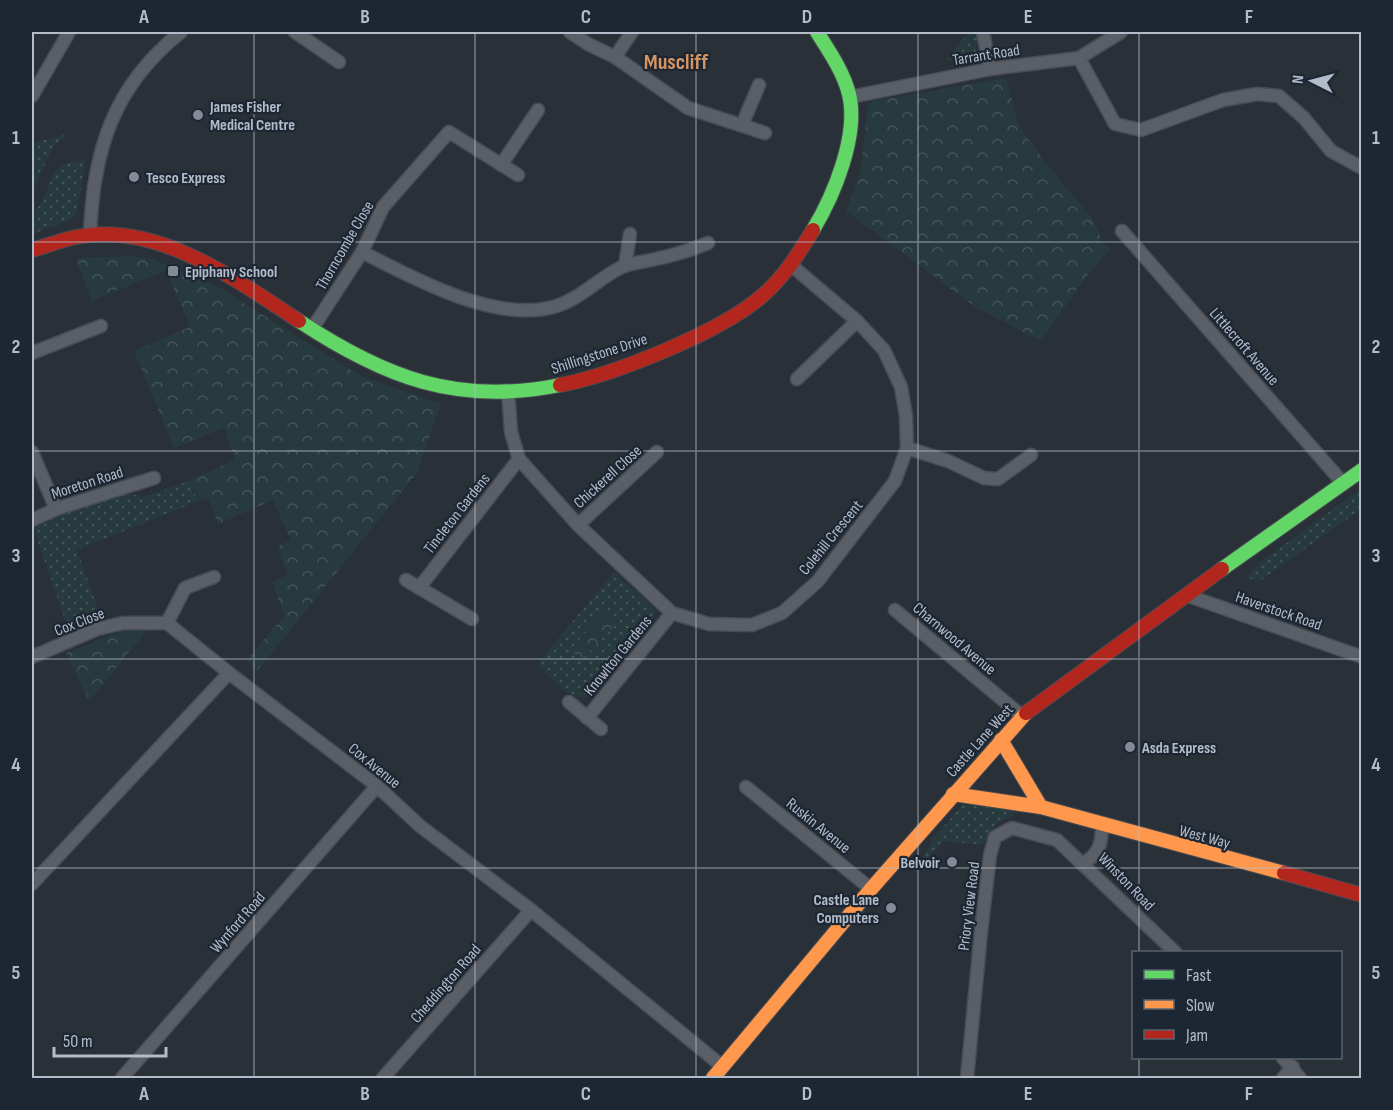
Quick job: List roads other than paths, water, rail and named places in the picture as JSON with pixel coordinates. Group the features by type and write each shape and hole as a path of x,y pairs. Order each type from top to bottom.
{"street":[{"path":"32,96 69,32"},
{"path":"90,235 93,186 99,155 116,111 159,51 182,32"},
{"path":"296,32 339,62"},
{"path":"570,32 615,57 688,108 765,133"},
{"path":"615,57 632,32"},
{"name":"Shillingstone Drive","path":"32,250 52,242 90,235 154,242 199,258 241,281 355,356 426,384 468,392 560,386 635,362 752,304 791,266 829,205 846,156 850,97 839,71 817,32"},
{"path":"983,32 990,69"},
{"name":"Tarrant Road","path":"850,97 990,69 1079,58 1121,32"},
{"path":"1079,58 1115,124 1142,130 1223,100 1257,94 1279,96 1304,118 1331,151 1362,168"},
{"path":"742,125 759,85"},
{"path":"501,165 538,110"},
{"name":"Thorncombe Close","path":"312,329 362,252 383,207 449,132 518,175"},
{"name":"Littlecroft Avenue","path":"1122,231 1343,483"},
{"path":"625,266 630,234"},
{"path":"362,252 426,284 494,306 526,310 552,308 579,296 625,266 685,252 708,243"},
{"name":"Colehill Crescent","path":"508,391 512,432 519,459 578,525 672,613 709,624 752,625 782,613 817,582 895,481 907,448 906,416 901,387 884,350 857,321 791,266"},
{"path":"797,379 857,321"},
{"path":"32,353 101,326"},
{"path":"907,448 948,461 984,478 998,479 1031,455"},
{"name":"Chickerell Close","path":"578,525 657,452"},
{"path":"32,453 56,509"},
{"name":"Tincleton Gardens","path":"419,588 519,459"},
{"name":"Castle Lane West","path":"713,1078 871,889 1022,716 1186,595 1362,470"},
{"name":"Moreton Road","path":"32,520 56,509 154,478"},
{"path":"32,884 230,673 167,623 184,588 214,577"},
{"path":"406,580 472,620"},
{"name":"Haverstock Road","path":"1186,595 1362,657"},
{"name":"Charnwood Avenue","path":"895,610 1022,716"},
{"name":"Knowlton Gardens","path":"587,718 672,613"},
{"name":"Cox Close","path":"32,657 97,629 123,622 167,623"},
{"name":"Cox Avenue","path":"230,673 377,786 420,826 531,910 722,1066"},
{"name":"Knowlton Gardens","path":"569,702 601,729"},
{"path":"1001,740 1041,807"},
{"name":"Wynford Road","path":"122,1078 377,786"},
{"name":"Ruskin Avenue","path":"746,787 871,889"},
{"name":"West Way","path":"953,794 1041,807 1102,826 1362,895"},
{"name":"Winston Road","path":"1102,826 1102,843 1093,858 1083,863 1174,951"},
{"name":"Priory View Road","path":"967,1078 982,921 990,855 995,837 1012,828 1027,830 1056,840 1083,863"},
{"name":"Cheddington Road","path":"383,1078 531,910"},
{"path":"1284,1059 1300,1078"},
{"path":"1283,1078 1293,1067"}],"place":[{"name":"James Fisher Medical Centre","path":"198,115"},
{"name":"Tesco Express","path":"134,177"},
{"name":"Epiphany School","path":"173,271"},
{"name":"Asda Express","path":"1130,747"},
{"name":"Belvoir","path":"952,862"},
{"name":"Castle Lane Computers","path":"891,908"}],"district":[{"name":"Muscliff","path":"676,61"}]}
